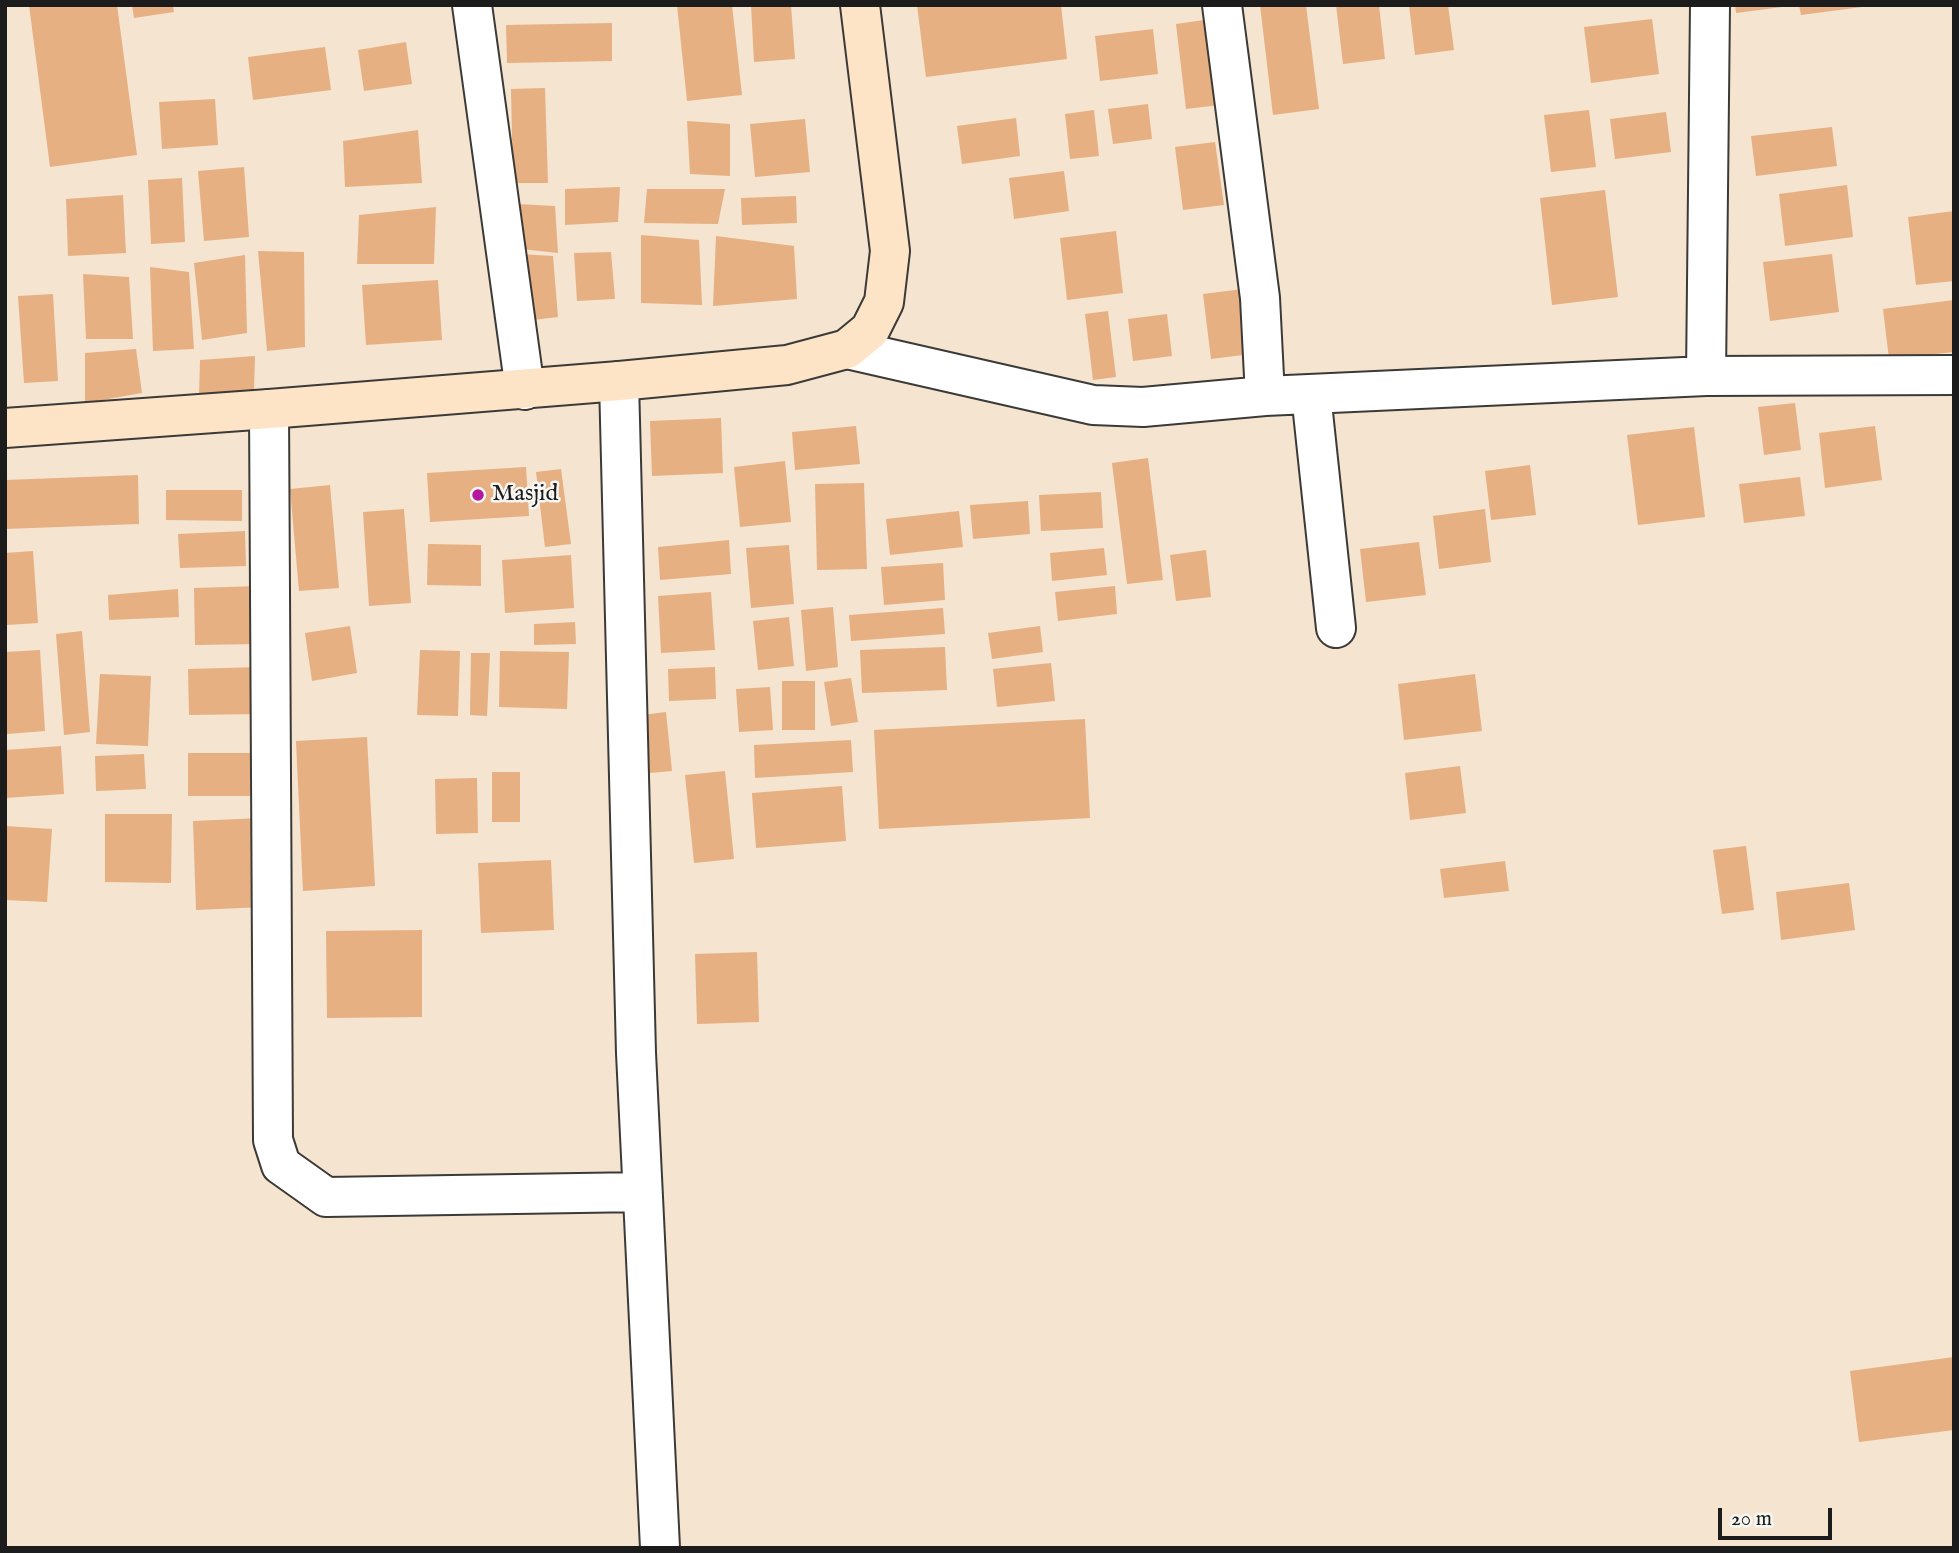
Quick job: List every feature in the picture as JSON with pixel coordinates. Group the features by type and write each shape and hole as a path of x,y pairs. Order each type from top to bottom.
{"street":[{"path":"472,5 525,390"},
{"path":"5,428 525,390 787,365 847,349 870,330 884,302 890,251 860,5"},
{"path":"1222,5 1260,298 1265,396"},
{"path":"1706,376 1710,5"},
{"path":"847,349 1093,405 1143,407 1265,396 1706,376 1954,375"},
{"path":"619,381 636,1053 660,1548"},
{"path":"1311,394 1336,628"},
{"path":"269,410 273,1140 281,1165 326,1197 642,1192"}],"building":[{"path":"29,5 117,5 137,155 50,167"},
{"path":"132,5 173,5 174,12 134,18"},
{"path":"677,5 732,5 742,95 687,101"},
{"path":"751,5 791,5 795,59 754,62"},
{"path":"917,5 1061,5 1067,59 926,77"},
{"path":"1260,5 1306,5 1319,109 1273,115"},
{"path":"1336,5 1379,5 1385,59 1343,64"},
{"path":"1409,5 1448,5 1454,50 1415,55"},
{"path":"1735,5 1782,5 1782,7 1736,13"},
{"path":"1799,5 1862,5 1862,7 1801,15"},
{"path":"1218,18 1228,104 1186,109 1176,24"},
{"path":"1652,19 1659,74 1591,83 1584,27"},
{"path":"612,23 612,61 507,63 506,25"},
{"path":"1153,29 1158,74 1100,81 1095,36"},
{"path":"406,42 412,84 364,91 358,50"},
{"path":"325,47 331,90 253,100 248,57"},
{"path":"545,88 548,183 513,183 511,89"},
{"path":"215,99 218,145 162,149 159,102"},
{"path":"1148,104 1152,139 1113,144 1108,109"},
{"path":"1094,110 1099,156 1070,159 1065,114"},
{"path":"1589,110 1596,167 1551,172 1544,115"},
{"path":"1666,112 1671,152 1615,159 1610,119"},
{"path":"1016,118 1020,156 962,164 957,126"},
{"path":"805,119 810,172 755,177 750,124"},
{"path":"687,121 730,124 730,176 690,174"},
{"path":"1832,127 1837,166 1756,176 1751,136"},
{"path":"418,130 422,183 345,187 343,141"},
{"path":"1215,142 1224,205 1183,210 1175,147"},
{"path":"244,167 249,237 204,241 198,171"},
{"path":"1064,171 1069,211 1014,219 1009,178"},
{"path":"182,178 185,242 151,244 148,180"},
{"path":"1847,185 1853,237 1785,246 1779,194"},
{"path":"620,187 618,222 565,225 565,189"},
{"path":"647,189 725,189 718,224 644,223"},
{"path":"1605,190 1618,297 1552,305 1540,198"},
{"path":"123,195 126,253 68,256 66,199"},
{"path":"796,196 797,223 742,225 741,198"},
{"path":"517,204 555,206 558,253 521,249"},
{"path":"436,207 434,264 357,264 359,215"},
{"path":"1954,211 1954,281 1916,285 1908,217"},
{"path":"1116,231 1123,293 1067,300 1060,238"},
{"path":"641,235 699,240 702,305 641,303"},
{"path":"716,236 794,246 797,299 713,306"},
{"path":"258,251 304,252 305,347 267,351"},
{"path":"611,252 615,299 577,301 574,253"},
{"path":"520,254 553,256 558,317 524,321"},
{"path":"1832,254 1839,312 1770,321 1763,262"},
{"path":"245,255 247,333 202,340 194,263"},
{"path":"150,267 189,272 194,349 153,351"},
{"path":"83,274 129,277 133,339 86,339"},
{"path":"438,280 442,340 366,345 362,285"},
{"path":"1251,288 1259,353 1211,359 1203,294"},
{"path":"53,294 58,381 24,383 18,296"},
{"path":"1954,300 1954,352 1889,359 1883,309"},
{"path":"1108,311 1116,377 1093,380 1085,314"},
{"path":"1167,314 1172,356 1133,361 1128,319"},
{"path":"136,349 142,393 85,403 85,353"},
{"path":"255,356 254,391 199,397 200,360"},
{"path":"1795,403 1801,450 1764,455 1758,407"},
{"path":"721,418 723,473 652,476 650,421"},
{"path":"856,426 860,464 795,470 792,432"},
{"path":"1875,426 1882,480 1825,488 1819,433"},
{"path":"1694,427 1705,517 1638,525 1627,435"},
{"path":"1148,458 1163,580 1127,584 1112,463"},
{"path":"785,461 791,522 740,527 734,467"},
{"path":"1530,465 1536,515 1491,520 1485,471"},
{"name":"Masjid","path":"526,467 529,516 430,522 427,473"},
{"path":"561,469 571,544 545,547 536,472"},
{"path":"138,475 139,524 5,529 5,480"},
{"path":"1800,477 1805,516 1744,523 1739,484"},
{"path":"864,483 867,569 817,570 815,484"},
{"path":"330,485 339,588 299,591 290,489"},
{"path":"166,490 242,490 242,521 166,520"},
{"path":"1101,492 1103,528 1041,531 1039,495"},
{"path":"1028,501 1030,534 973,539 970,505"},
{"path":"404,509 411,603 369,606 363,512"},
{"path":"1485,509 1491,562 1439,569 1433,516"},
{"path":"959,511 963,547 890,555 886,519"},
{"path":"245,531 246,566 180,568 178,534"},
{"path":"729,540 731,574 660,580 658,547"},
{"path":"1419,542 1426,595 1366,602 1360,549"},
{"path":"428,544 481,545 481,586 427,585"},
{"path":"789,545 794,604 751,608 746,548"},
{"path":"1104,548 1107,575 1052,581 1050,553"},
{"path":"1206,550 1211,597 1176,601 1170,555"},
{"path":"33,551 38,623 7,625 5,553"},
{"path":"571,555 574,608 505,613 502,560"},
{"path":"943,563 945,600 884,605 881,567"},
{"path":"259,586 260,644 195,645 194,588"},
{"path":"1115,586 1117,614 1058,621 1055,592"},
{"path":"178,589 179,617 109,620 108,595"},
{"path":"711,592 715,650 661,653 658,596"},
{"path":"833,607 838,667 806,671 801,610"},
{"path":"943,608 945,634 851,641 849,615"},
{"path":"789,617 794,666 758,670 753,621"},
{"path":"575,622 576,644 534,645 534,624"},
{"path":"350,626 357,673 312,681 305,633"},
{"path":"1040,626 1043,652 992,659 988,633"},
{"path":"82,631 90,732 64,735 56,634"},
{"path":"945,647 947,690 862,693 860,650"},
{"path":"40,650 45,731 7,734 5,652"},
{"path":"420,650 460,651 458,716 417,715"},
{"path":"500,651 569,652 567,709 499,707"},
{"path":"471,653 490,653 487,716 470,715"},
{"path":"1051,663 1055,701 997,707 993,669"},
{"path":"260,667 262,714 189,715 188,669"},
{"path":"715,667 716,699 669,701 668,669"},
{"path":"100,674 151,676 148,746 96,744"},
{"path":"1475,674 1482,731 1404,740 1398,684"},
{"path":"851,678 858,722 831,726 824,682"},
{"path":"782,681 815,681 815,730 782,730"},
{"path":"770,687 773,730 739,732 736,689"},
{"path":"666,712 672,771 639,774 634,716"},
{"path":"1085,719 1090,818 879,829 874,730"},
{"path":"367,737 375,886 303,891 296,741"},
{"path":"851,740 853,772 755,778 754,745"},
{"path":"61,746 64,794 5,798 5,750"},
{"path":"188,753 260,753 259,796 188,796"},
{"path":"144,754 146,789 96,791 95,756"},
{"path":"1460,766 1466,813 1410,820 1405,773"},
{"path":"725,771 734,859 694,863 685,775"},
{"path":"492,772 520,772 520,822 492,822"},
{"path":"477,778 478,833 436,834 435,779"},
{"path":"842,786 846,841 756,848 752,793"},
{"path":"105,814 172,814 171,883 105,882"},
{"path":"261,818 264,907 196,910 193,821"},
{"path":"5,826 52,829 47,902 5,900"},
{"path":"1746,846 1754,910 1722,914 1713,850"},
{"path":"551,860 554,930 481,933 478,863"},
{"path":"1505,861 1509,891 1444,898 1440,869"},
{"path":"1849,883 1855,930 1781,940 1776,892"},
{"path":"422,930 422,1017 327,1018 326,931"},
{"path":"757,952 759,1022 697,1024 695,954"},
{"path":"1954,1357 1954,1430 1859,1442 1850,1371"}],"place":[{"name":"Masjid","path":"478,495"}]}
